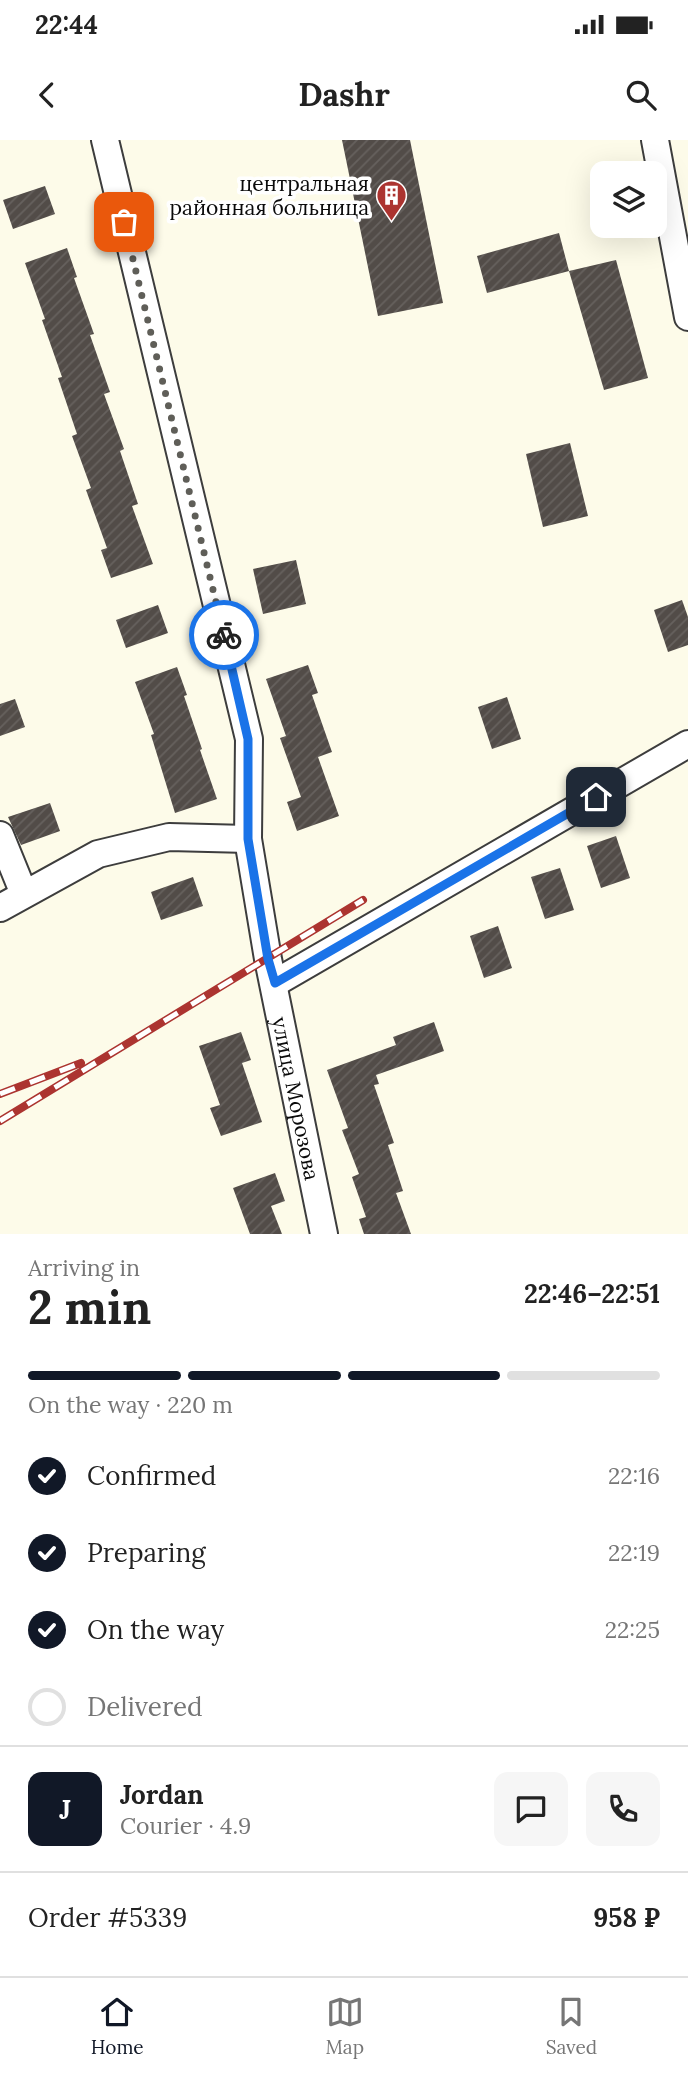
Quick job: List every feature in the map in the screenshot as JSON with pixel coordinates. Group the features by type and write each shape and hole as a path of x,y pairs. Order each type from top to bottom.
{"street":[{"name":"улица Морозова","path":"105,140 248,739 248,839 268,959 324,1234"},
{"path":"654,140 688,317"},
{"path":"275,983 688,744"},
{"path":"0,835 24,894"},
{"path":"0,908 98,854 169,837 248,839"}],"building":[{"name":"центральная районная больница","path":"342,140 410,140 443,303 378,316"},
{"path":"45,186 55,214 13,229 3,200"},
{"path":"559,233 569,271 487,293 477,256"},
{"path":"67,248 77,277 74,278 94,334 90,335 110,392 104,394 124,449 120,451 138,504 132,506 153,564 111,578 101,550 107,548 86,490 91,488 72,436 77,434 58,378 62,377 25,263"},
{"path":"616,260 648,378 604,390 569,271"},
{"path":"570,443 588,516 543,527 526,454"},
{"path":"296,560 306,604 263,614 253,569"},
{"path":"682,600 688,617 688,645 668,652 654,610"},
{"path":"158,605 168,633 126,648 116,620"},
{"path":"308,665 318,693 312,695 332,752 318,757 339,816 297,831 287,802 301,797 280,738 286,736 266,679"},
{"path":"177,667 217,799 175,813 151,735 154,734 135,682"},
{"path":"507,697 521,739 492,749 478,707"},
{"path":"15,699 25,727 0,736 0,704"},
{"path":"50,803 60,831 21,845 8,817"},
{"path":"616,836 630,878 601,888 587,846"},
{"path":"560,868 574,910 545,919 531,877"},
{"path":"193,877 203,906 161,920 151,892"},
{"path":"498,926 512,968 484,978 470,936"},
{"path":"434,1022 444,1051 376,1075 379,1084 374,1085 394,1143 388,1145 403,1191 396,1193 411,1234 364,1234 359,1219 366,1217 352,1177 359,1174 342,1130 348,1128 327,1070 396,1045 393,1037"},
{"path":"241,1032 251,1060 242,1063 262,1122 221,1136 210,1108 220,1105 199,1046"},
{"path":"275,1173 285,1201 271,1206 282,1234 250,1234 233,1188"}],"railway":[{"path":"0,1121 363,900"},
{"path":"0,1094 81,1063"}],"way so far":[{"path":"124,222 224,635"}],"place":[{"name":"центральная районная больница","path":"392,222"}],"route":[{"path":"224,635 248,739 248,839 268,959 275,983 596,797"}]}
